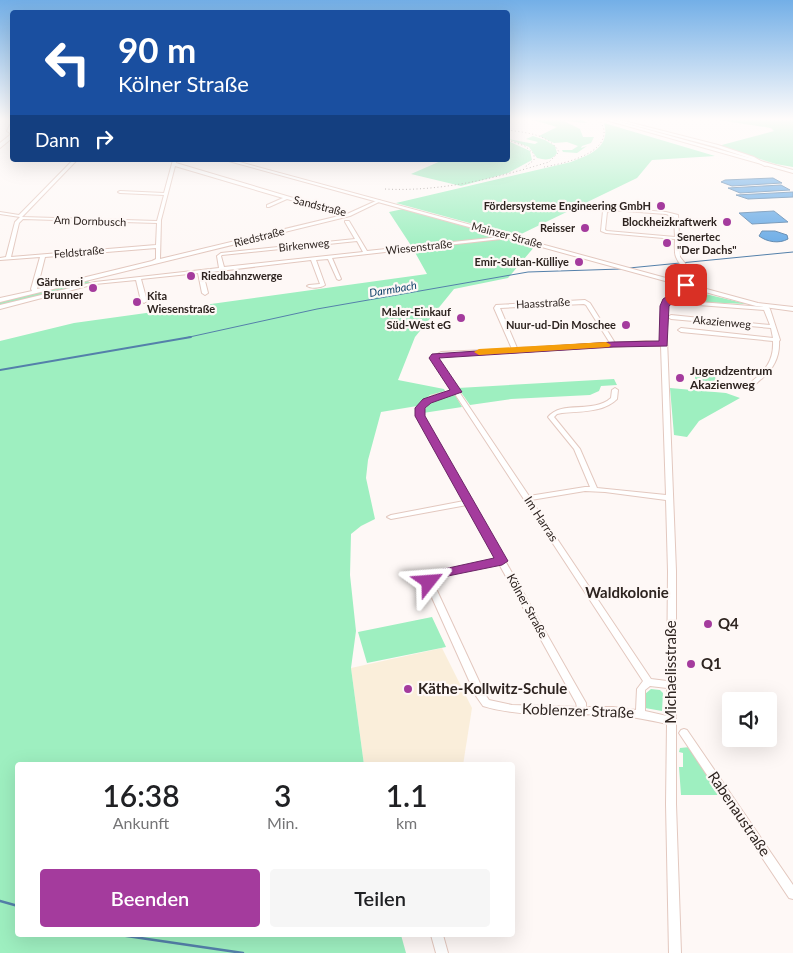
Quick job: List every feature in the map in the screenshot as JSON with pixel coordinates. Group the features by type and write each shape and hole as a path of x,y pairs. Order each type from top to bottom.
{"main road":[{"path":"244,164 396,205"},
{"path":"766,165 793,171"},
{"name":"Mainzer Straße","path":"396,205 766,308 793,309"},
{"path":"678,291 705,290"}],"street":[{"path":"8,258 17,222 71,164"},
{"path":"156,259 158,222 174,164"},
{"name":"Sandstraße","path":"183,164 348,215 379,201"},
{"path":"120,192 166,194"},
{"name":"Sandstraße","path":"268,206 288,197"},
{"path":"676,238 606,232 603,230 605,211 612,209 672,214 676,216 676,238 682,262 690,274 690,281 686,285"},
{"name":"Am Dornbusch","path":"0,213 21,218 158,222"},
{"name":"Riedstraße","path":"0,300 91,278 156,259 171,258 348,215"},
{"path":"347,222 366,253"},
{"name":"Wiesenstraße","path":"0,307 95,283 502,238 507,235"},
{"name":"Birkenweg","path":"222,269 219,256 221,254 357,240"},
{"name":"Feldstraße","path":"0,259 158,246"},
{"path":"35,292 34,289 43,255"},
{"path":"330,258 339,279"},
{"path":"309,286 323,285 313,259"},
{"path":"200,272 205,293"},
{"path":"91,278 95,283"},
{"path":"138,278 144,301"},
{"path":"669,280 678,291"},
{"name":"Michaelisstraße","path":"675,953 671,804 672,572 663,313 666,301 678,291 686,288 686,285"},
{"name":"Haasstraße","path":"515,350 497,308 498,306 584,302 588,304 613,344"},
{"path":"674,302 766,308"},
{"name":"Akazienweg","path":"752,384 768,370 774,359 777,340 766,308"},
{"name":"Akazienweg","path":"671,317 773,326"},
{"name":"Akazienweg","path":"680,330 777,340"},
{"path":"515,350 613,344 664,344"},
{"name":"Im Harras","path":"515,350 435,356 434,358 648,682"},
{"path":"595,490 577,449 551,417 558,412 602,406 614,399 615,390"},
{"name":"Kölner Straße","path":"457,392 430,399 422,405 419,412 424,425 567,678 581,704 582,710"},
{"path":"528,498 574,490 595,490 669,498"},
{"path":"391,517 468,503"},
{"name":"Koblenzer Straße","path":"502,561 434,575 430,578 429,582 481,696 486,703 512,709 582,710 640,714 672,721"},
{"path":"640,714 641,690 648,682 672,686"},
{"name":"Rabenaustraße","path":"684,733 793,894"},
{"path":"438,937 442,953"}],"shaded area":[{"name":"Käthe-Kollwitz-Schule","path":"442,648 472,708 463,762 364,762 351,668"}],"green space":[{"path":"433,164 524,164 508,173 461,186 411,174"},
{"path":"560,164 648,164 637,178 517,236 396,203"},
{"path":"779,164 793,164 793,167"},
{"path":"403,209 535,246 508,278 454,289 415,337 398,380 444,389 445,391 430,395 417,406 381,412 368,460 366,478 375,519 351,534 350,575 356,631 351,668 364,762 15,762 15,937 402,937 406,953 0,953 0,341 74,323 427,274 389,212"},
{"path":"86,280 91,283 0,306 0,301"},
{"path":"693,291 747,304 674,301 681,295"},
{"path":"695,372 715,375 717,389 695,386"},
{"path":"614,379 617,385 601,386 599,391 590,395 511,399 470,405 458,388"},
{"path":"670,388 726,393 740,398 699,421 687,437 674,435"},
{"path":"450,395 455,395 462,407 423,413 431,403"},
{"path":"432,617 446,647 367,663 358,632"},
{"path":"651,689 660,690 663,693 662,711 645,708 645,694"},
{"path":"690,747 722,795 681,795 679,767 683,767 683,753 679,752 680,748"}],"water":[{"path":"773,178 782,183 732,186 721,182 725,180"},
{"path":"781,185 790,190 740,193 728,188"},
{"path":"793,192 793,197 748,199 736,195"},
{"path":"774,211 788,222 752,224 739,213"},
{"path":"762,231 775,231 787,235 788,239 777,242 769,241 759,236"}],"waterway":[{"name":"Darmbach","path":"629,268 793,252"},
{"name":"Darmbach","path":"185,338 317,309 528,272 621,269"},
{"name":"Darmbach","path":"0,370 191,337"},
{"path":"0,901 15,905"},
{"path":"134,937 243,953"}],"railway":[{"path":"524,168 528,164"},
{"path":"385,189 427,188 468,183 540,164"},
{"path":"544,167 555,164"}],"slow traffic":[{"path":"479,352 606,345"}],"place":[{"name":"Fördersysteme Engineering GmbH","path":"661,206"},
{"name":"Blockheizkraftwerk","path":"727,222"},
{"name":"Reisser","path":"585,228"},
{"name":"Senertec \"Der Dachs\"","path":"667,243"},
{"name":"Emir-Sultan-Külliye","path":"579,262"},
{"name":"Riedbahnzwerge","path":"191,276"},
{"name":"Gärtnerei Brunner","path":"93,288"},
{"name":"Kita Wiesenstraße","path":"137,302"},
{"name":"Maler-Einkauf Süd-West eG","path":"461,318"},
{"name":"Nuur-ud-Din Moschee","path":"626,325"},
{"name":"Jugendzentrum Akazienweg","path":"680,378"},
{"name":"Q4","path":"708,624"},
{"name":"Q1","path":"691,664"},
{"name":"Käthe-Kollwitz-Schule","path":"408,689"}],"district":[{"name":"Waldkolonie","path":"627,593"}],"route":[{"path":"429,582 430,578 434,575 502,561 420,416 419,410 427,401 443,394 457,392 434,358 435,356 441,354 613,344 664,344 664,306 666,301 681,292 686,288 686,285"}]}
